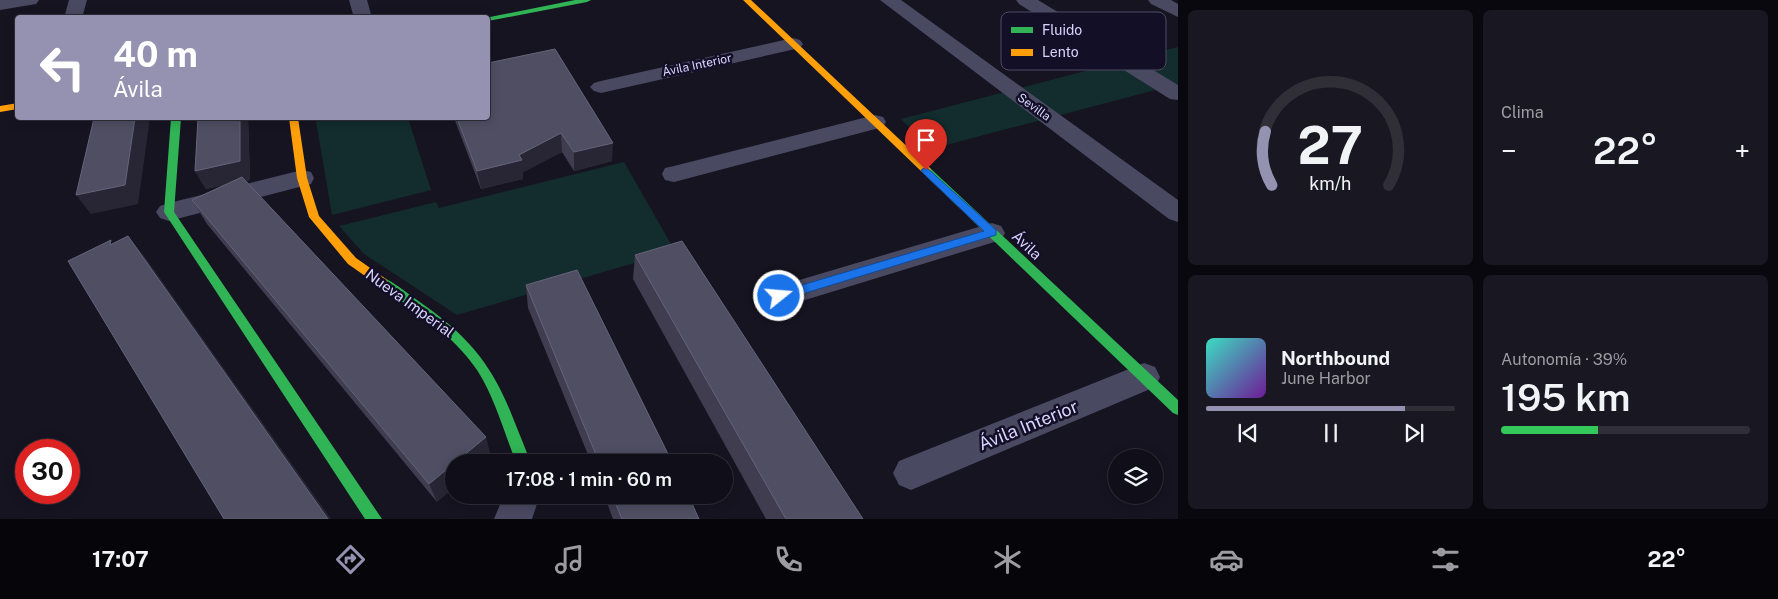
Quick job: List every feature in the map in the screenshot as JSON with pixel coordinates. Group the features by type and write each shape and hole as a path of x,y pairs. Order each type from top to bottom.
{"street":[{"path":"0,5 30,0"},
{"path":"73,15 78,0"},
{"path":"358,0 362,15"},
{"path":"490,19 587,0"},
{"name":"Ávila","path":"747,0 1178,408"},
{"name":"Sevilla","path":"889,0 1178,213"},
{"path":"1025,0 1045,12"},
{"path":"1157,0 1178,11"},
{"name":"Ávila Interior","path":"601,87 793,44"},
{"path":"1139,70 1178,94"},
{"path":"0,109 15,106"},
{"path":"176,120 169,212 374,519"},
{"name":"Nueva Imperial","path":"293,120 302,178 314,218 352,261 440,323 476,359 491,382 520,454"},
{"path":"674,174 875,122"},
{"path":"169,212 302,178"},
{"path":"779,296 992,233"},
{"name":"Ávila Interior","path":"911,473 1144,377"},
{"path":"513,519 519,504"}],"green space":[{"path":"1178,47 1178,84 931,149 901,119 1090,70 1166,70 1166,50"},
{"path":"409,120 431,190 332,215 316,121"},
{"path":"624,162 675,251 457,315 364,254 339,226 436,202 439,208"}],"building":[{"path":"555,49 613,143 574,152 561,133 519,155 522,160 477,171 458,120 490,120 490,63"},
{"path":"94,120 135,120 125,185 76,195"},
{"path":"198,120 240,120 240,161 195,171"},
{"path":"242,177 486,437 465,454 445,454 445,471 429,484 192,200"},
{"path":"128,236 328,519 224,519 68,261 111,240 110,245"},
{"path":"682,241 863,519 786,519 635,255"},
{"path":"577,270 668,454 596,454 526,285"},
{"path":"616,504 692,504 699,519 622,519"}],"traffic: fast":[{"path":"490,19 587,0"},
{"path":"176,120 169,212 374,519"},
{"path":"926,170 1178,409"},
{"path":"382,282 428,314 457,338 470,352 482,367 496,393 520,454"}],"traffic: slow":[{"path":"747,0 926,170"},
{"path":"0,109 15,106"},
{"path":"293,120 302,178 314,217 352,261 382,282"}],"route":[{"path":"779,296 992,233 926,170"}]}
